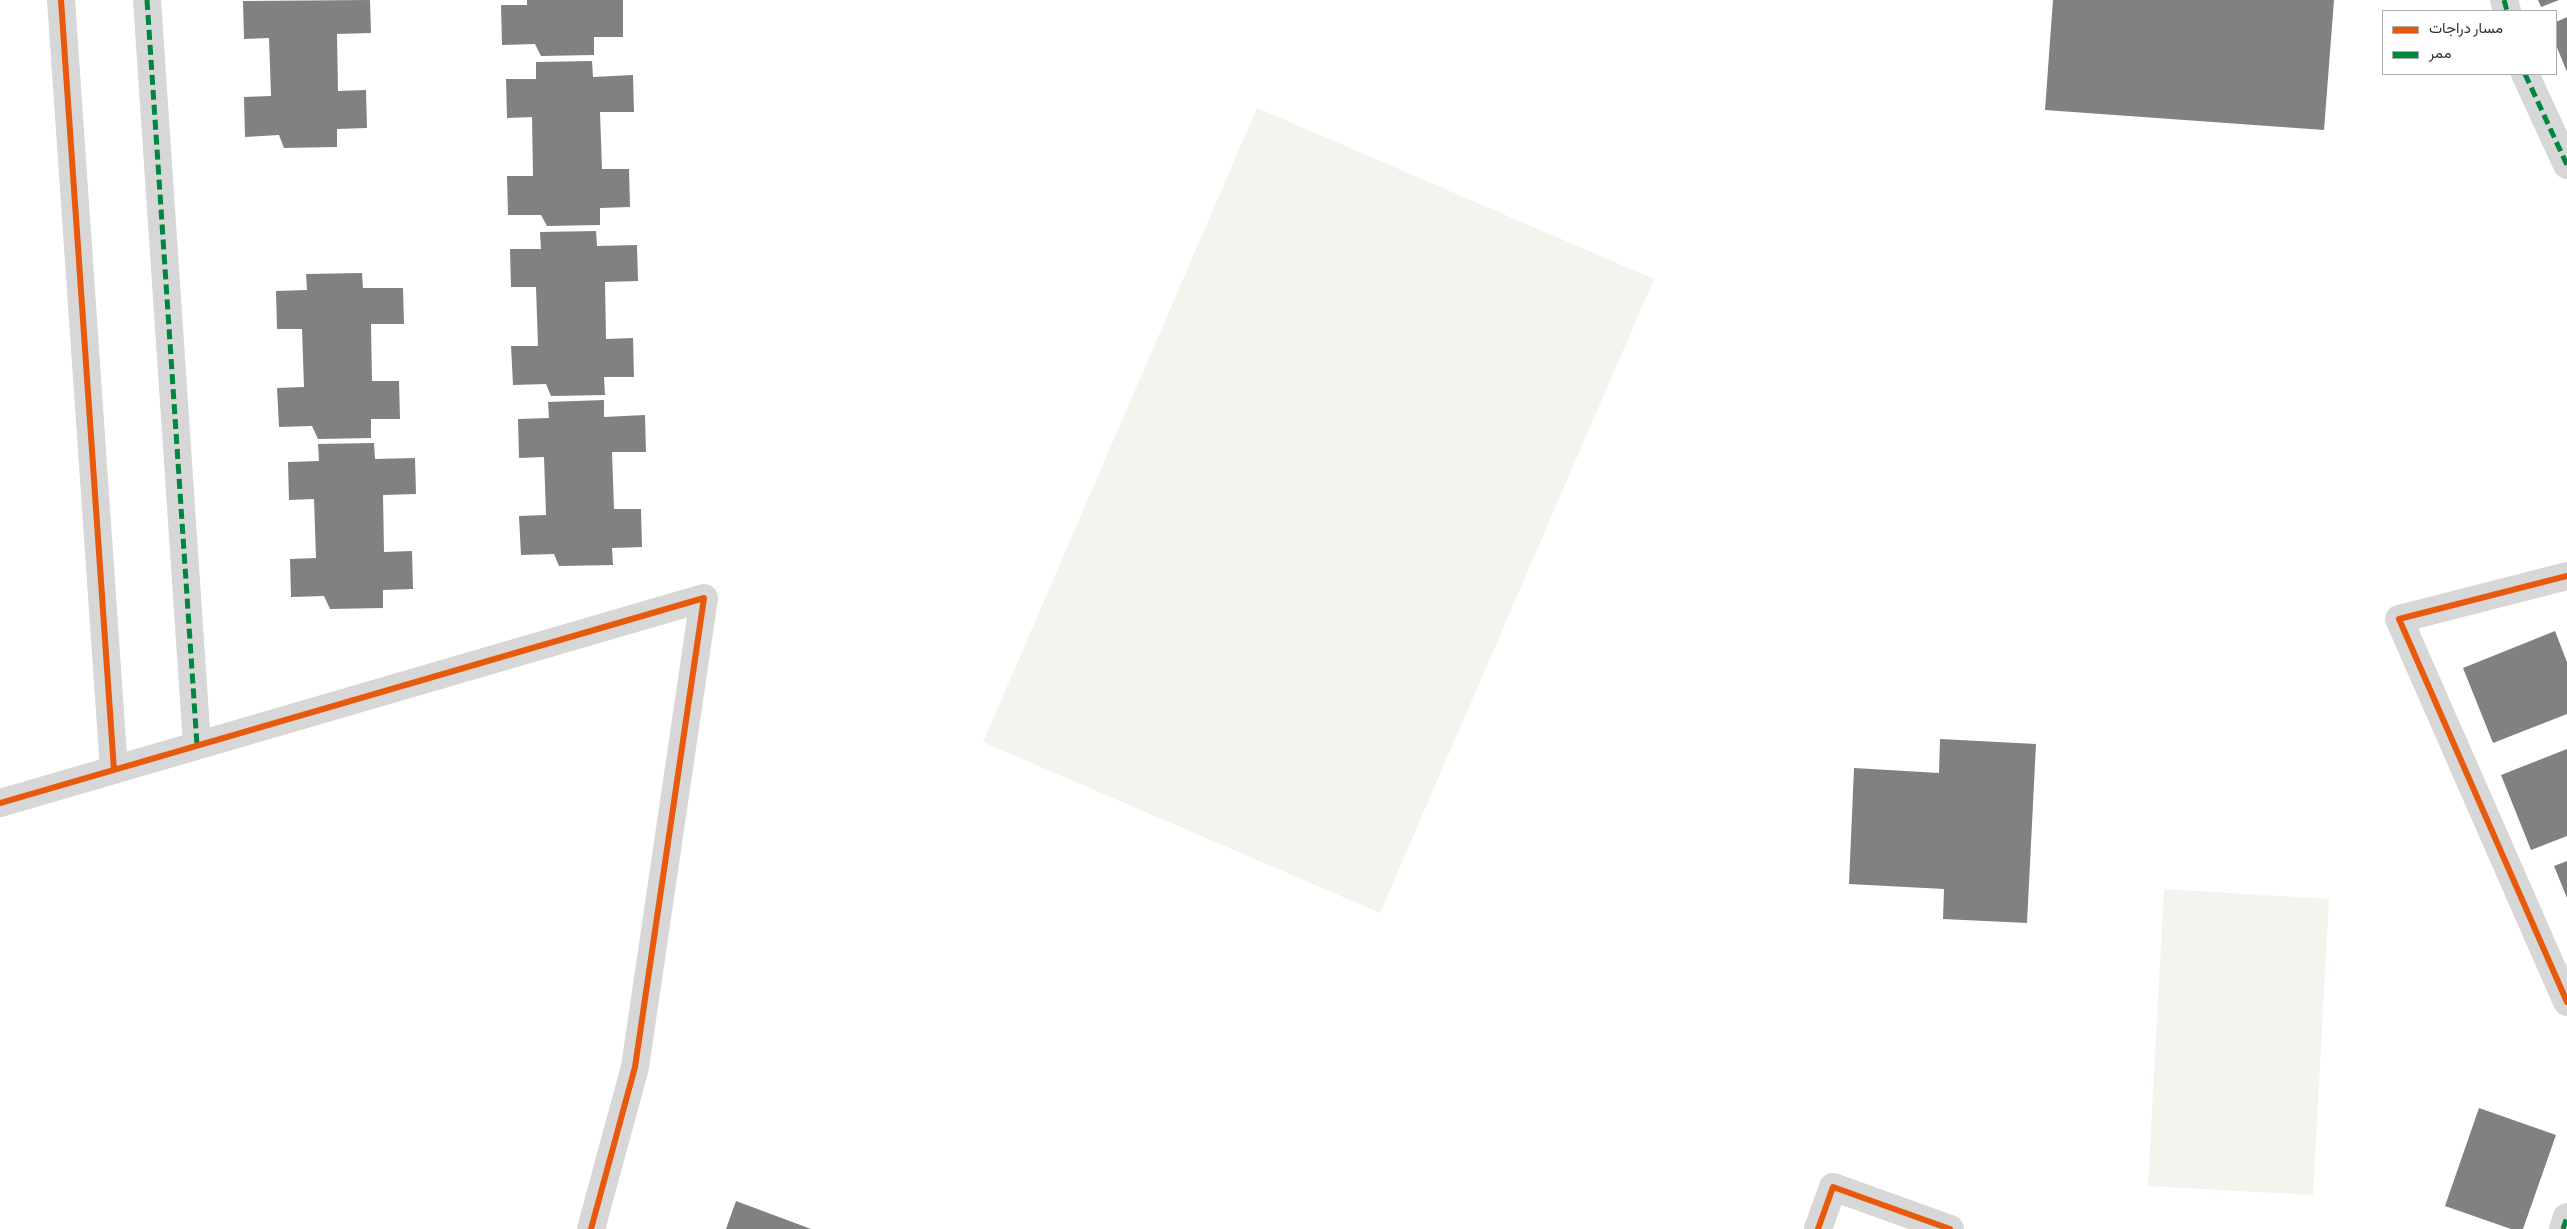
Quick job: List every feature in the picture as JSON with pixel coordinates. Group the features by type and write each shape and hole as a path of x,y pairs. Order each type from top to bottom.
{"street":[{"path":"61,0 114,770"},
{"path":"147,0 197,745"},
{"path":"2525,75 2567,166"},
{"path":"2567,576 2399,619 2567,1002"},
{"path":"0,803 704,598 635,1067 591,1229"},
{"path":"1818,1229 1833,1187 1950,1229"},
{"path":"2563,1229 2567,1217"}],"shaded area":[{"path":"1257,108 1654,279 1380,913 983,742"},
{"path":"2164,889 2329,899 2313,1195 2148,1186"}],"building":[{"path":"370,0 371,33 337,34 338,91 366,90 367,128 337,129 337,147 284,148 279,135 245,137 244,97 271,96 269,38 244,39 243,1"},
{"path":"527,0 623,0 623,37 594,37 594,55 541,56 535,44 502,45 501,5 527,5"},
{"path":"2053,0 2334,0 2324,130 2045,110"},
{"path":"2538,0 2559,0 2541,7"},
{"path":"2567,17 2567,72 2557,47 2557,22"},
{"path":"592,61 593,77 633,75 634,112 600,112 602,169 629,169 630,207 600,208 600,225 547,226 541,215 508,215 507,176 533,176 532,117 507,118 506,79 536,79 536,62"},
{"path":"596,231 597,246 637,245 638,281 605,282 606,339 633,338 634,377 604,377 605,395 551,396 546,384 513,385 511,346 538,346 536,287 511,287 510,249 541,249 540,232"},
{"path":"362,273 363,288 403,288 404,324 371,324 372,381 399,381 400,419 371,419 371,438 318,439 312,426 279,427 277,388 304,387 302,329 277,329 276,291 307,290 306,274"},
{"path":"604,400 604,417 645,415 646,452 612,452 614,509 641,509 642,547 612,548 613,565 559,566 554,554 521,555 519,516 546,515 544,457 519,458 518,419 549,418 548,402"},
{"path":"374,443 375,459 415,458 416,494 383,495 384,552 412,551 413,589 383,590 383,608 330,609 324,596 291,597 290,559 316,558 314,499 289,500 288,462 319,461 318,444"},
{"path":"2555,631 2567,662 2567,714 2493,743 2463,668"},
{"path":"1940,739 2036,744 2027,923 1943,919 1944,889 1849,884 1854,768 1939,773"},
{"path":"2567,749 2567,836 2531,850 2501,775"},
{"path":"2567,861 2567,898 2554,866"},
{"path":"2479,1108 2556,1135 2523,1229 2511,1229 2445,1206"},
{"path":"736,1201 811,1229 726,1229"}],"marked path":[{"path":"147,0 197,745"},
{"path":"2504,0 2507,10"},
{"path":"2525,75 2567,165"},
{"path":"2563,1229 2567,1217"}],"cycle path":[{"path":"61,0 114,770"},
{"path":"2567,576 2399,619 2567,1002"},
{"path":"0,803 704,598 635,1067 591,1229"},
{"path":"1818,1229 1833,1187 1950,1229"}]}
